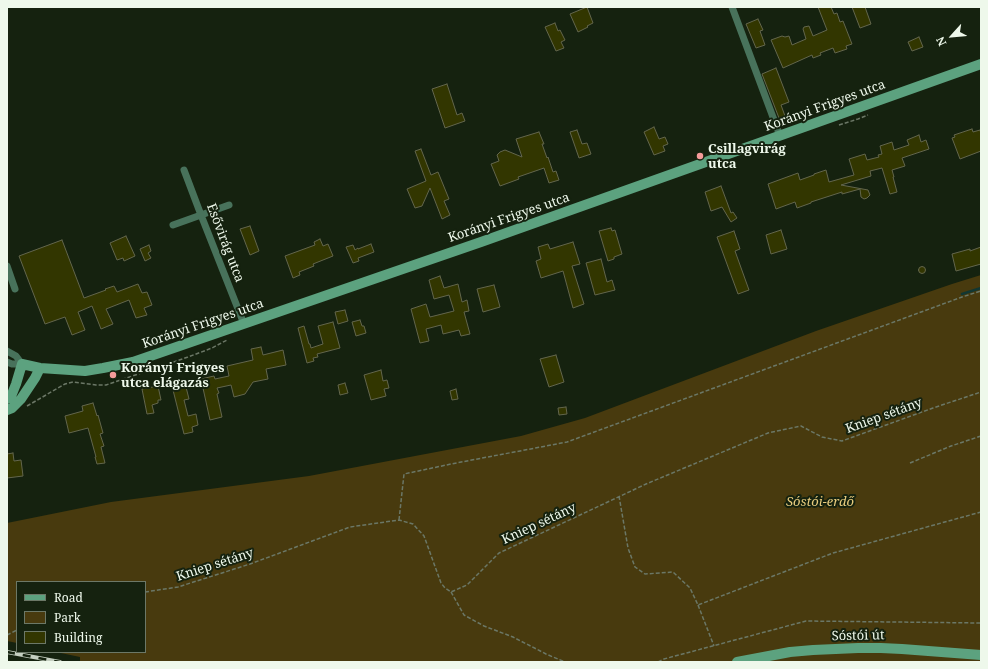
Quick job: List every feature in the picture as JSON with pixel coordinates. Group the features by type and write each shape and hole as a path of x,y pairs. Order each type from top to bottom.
{"street":[{"path":"732,7 780,136"},
{"name":"Korányi Frigyes utca","path":"22,364 40,368 85,371 133,362 481,242 981,64"},
{"name":"Esővirág utca","path":"184,170 244,324"},
{"path":"173,225 229,205"},
{"path":"7,266 15,289"},
{"path":"7,351 16,356 22,364"},
{"path":"7,362 12,364 22,364"},
{"path":"7,399 12,394 22,364"},
{"path":"7,410 12,408 21,399 40,368"},
{"name":"Sóstói út","path":"737,662 790,652 843,649 881,648 981,655"}],"path":[{"path":"565,662 513,637 484,626 464,615 451,592 441,583 424,536 413,524 399,520 404,474 567,442 947,302 981,291"},
{"name":"Kniep sétány","path":"451,592 467,585 498,553 646,484 768,433 801,426 822,437 842,441 981,392"},
{"path":"910,462 981,436"},
{"path":"619,496 628,548 636,567 645,574 673,572 690,588 714,646"},
{"path":"698,605 833,553 981,512"},
{"name":"Kniep sétány","path":"146,592 178,587 250,564 350,527 399,520"},
{"path":"658,662 664,659 806,621 981,623"},
{"path":"7,635 16,630"}],"green space":[{"name":"Sóstói-erdő","path":"981,275 981,662 80,662 80,657 61,653 146,653 146,581 16,581 16,643 7,641 7,523 111,502 309,476 521,436 585,418 816,331"}],"building":[{"path":"587,7 593,23 578,32 570,14"},
{"path":"818,7 831,7 834,14 837,13 840,22 843,21 852,44 846,46 847,49 835,53 833,48 820,53 821,55 813,58 812,55 783,68 771,40 782,36 789,36 792,45 806,39 803,29 804,27 809,26 813,36 827,30"},
{"path":"852,7 865,7 871,24 860,28"},
{"path":"758,19 763,30 760,31 765,45 756,48 746,24"},
{"path":"555,23 558,31 560,30 565,40 561,42 564,48 556,51 545,27"},
{"path":"919,37 923,47 912,51 908,42"},
{"path":"776,68 789,102 781,105 785,116 779,118 762,74"},
{"path":"447,84 457,115 462,113 465,121 445,128 432,89"},
{"path":"654,127 659,139 665,137 668,144 663,146 665,151 654,155 644,132"},
{"path":"972,129 973,132 980,130 981,151 960,159 952,138 955,137 954,135"},
{"path":"577,130 582,144 587,143 591,154 579,158 570,132"},
{"path":"539,132 544,144 542,144 547,158 548,157 553,172 556,171 559,180 549,183 544,168 518,177 519,179 500,186 491,164 499,161 497,155 505,150 522,157 516,139"},
{"path":"919,135 921,142 926,140 929,149 902,158 905,166 892,170 897,192 890,194 882,168 870,171 871,176 841,185 868,190 870,195 867,198 864,199 861,197 860,189 842,194 842,192 797,208 795,202 776,209 768,184 798,173 800,180 826,170 829,182 854,175 849,159 865,154 867,160 879,157 878,155 882,154 880,146 892,142 894,150 909,145 907,140"},
{"path":"421,149 431,175 438,172 449,199 444,201 450,215 442,219 430,188 422,206 415,208 407,189 426,181 415,151"},
{"path":"721,186 731,213 733,212 737,218 731,222 722,207 711,211 705,192"},
{"path":"250,226 259,251 250,255 240,229"},
{"path":"611,228 612,231 615,230 622,254 608,261 599,231"},
{"path":"781,230 787,249 771,254 766,235"},
{"path":"734,231 740,249 735,251 749,290 738,294 717,237"},
{"path":"126,236 135,256 124,261 123,258 117,260 110,243"},
{"path":"320,239 323,246 328,244 333,256 313,264 314,266 299,272 300,275 293,278 285,256 315,245 314,242"},
{"path":"62,240 84,298 114,286 117,292 138,284 142,293 147,292 152,305 144,308 147,315 136,318 129,300 106,309 113,324 101,329 92,306 78,312 85,330 72,335 65,317 45,324 19,256"},
{"path":"573,242 580,264 572,266 584,304 573,308 563,271 541,278 536,261 541,259 538,247 548,244 550,249"},
{"path":"371,244 374,252 358,258 359,261 353,263 346,247 353,245 355,250"},
{"path":"149,245 151,251 148,253 151,258 145,261 140,249"},
{"path":"981,247 981,264 956,271 952,254 970,249 970,251"},
{"path":"601,259 607,282 612,280 615,290 595,295 586,263"},
{"path":"922,266 926,270 922,274 918,270"},
{"path":"440,276 444,288 458,284 462,302 467,300 469,311 464,312 470,334 461,336 459,330 443,334 441,325 426,329 429,341 420,343 411,309 426,304 430,317 454,311 449,295 434,299 429,280"},
{"path":"494,285 500,307 483,312 477,289"},
{"path":"345,310 348,321 338,324 335,312"},
{"path":"360,320 366,333 356,336 352,322"},
{"path":"333,322 340,348 317,354 318,357 313,358 314,361 307,363 298,328 304,326 311,348 323,344 318,326"},
{"path":"261,347 263,355 283,350 286,365 266,369 268,379 253,382 245,394 234,397 231,385 217,388 222,417 210,420 201,379 214,376 215,379 229,376 227,366 253,360 251,349"},
{"path":"556,355 564,382 549,387 540,359"},
{"path":"381,370 383,381 387,380 389,388 384,389 386,396 371,400 364,375"},
{"path":"345,383 348,393 340,395 338,385"},
{"path":"158,386 161,400 158,400 158,403 152,405 154,413 147,414 142,389"},
{"path":"186,387 189,399 184,400 188,416 196,414 198,425 192,427 193,432 184,434 173,390"},
{"path":"456,389 458,399 452,400 450,391"},
{"path":"93,403 103,433 100,434 104,446 101,447 105,463 97,464 88,428 69,433 65,416 83,411 82,406"},
{"path":"566,407 567,414 559,415 558,408"},
{"path":"13,453 14,461 21,460 23,476 7,478 7,454"}],"waterway":[{"path":"962,294 981,288"}],"railway":[{"path":"7,652 60,662"}],"place":[{"name":"Csillagvirág utca","path":"700,156"},
{"name":"Korányi Frigyes utca elágazás","path":"113,375"}]}
